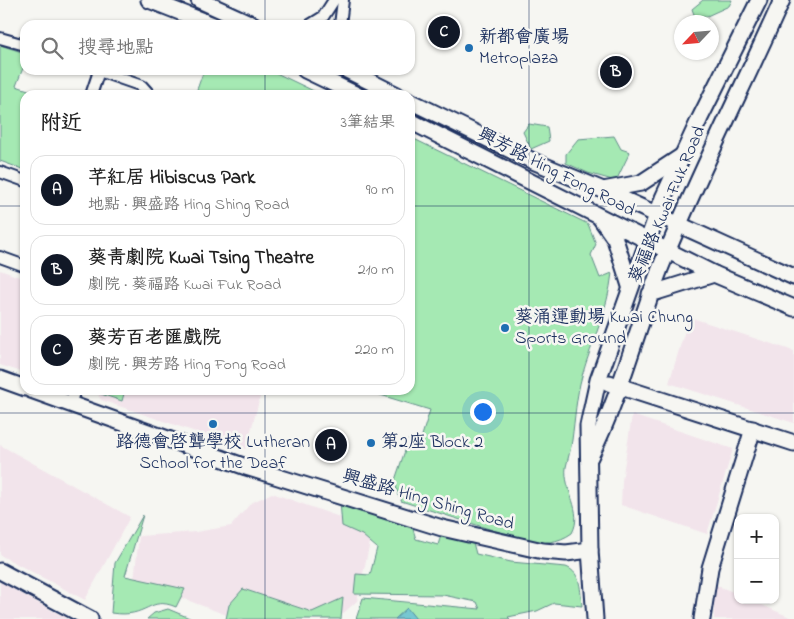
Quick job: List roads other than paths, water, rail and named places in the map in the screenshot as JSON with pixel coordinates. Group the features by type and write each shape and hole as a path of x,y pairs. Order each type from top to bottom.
{"main road":[{"path":"199,0 215,4 245,20"},
{"name":"葵福路 Kwai Fuk Road","path":"595,619 590,550 588,426 598,380 656,216 682,156 759,0"},
{"name":"葵福路 Kwai Fuk Road","path":"590,457 602,432 650,294 668,250 733,103 782,0"},
{"path":"157,1 201,20"},
{"path":"316,75 347,90"},
{"path":"357,75 387,90"},
{"name":"興芳路 Hing Fong Road","path":"415,103 533,161 603,190 794,278"},
{"name":"興芳路 Hing Fong Road","path":"415,124 714,274 794,308"},
{"path":"603,190 641,183 682,156"},
{"path":"600,217 615,239 630,286"},
{"path":"650,294 714,274"},
{"path":"0,379 20,386"},
{"path":"598,380 753,428 794,443"},
{"name":"興盛路 Hing Shing Road","path":"72,397 246,467 442,528 542,551 590,550"},
{"path":"702,619 710,568 753,428"},
{"path":"0,571 90,619"}],"street":[{"path":"318,20 323,17 334,0"},
{"path":"341,20 343,0"},
{"path":"0,38 20,44"},
{"path":"92,90 97,75"},
{"path":"110,75 142,86 146,90"},
{"path":"0,172 20,179"},
{"path":"0,257 20,264"}],"water":[{"path":"407,608 416,619 395,619"}],"place":[{"name":"葵芳百老匯戲院","path":"444,32"},
{"name":"新都會廣場 Metroplaza","path":"469,48"},
{"name":"葵青劇院 Kwai Tsing Theatre","path":"616,72"},
{"name":"葵涌運動場 Kwai Chung Sports Ground","path":"505,328"},
{"name":"路德會啓聾學校 Lutheran School for the Deaf","path":"213,424"},
{"name":"第2座 Block 2","path":"371,443"},
{"name":"芊紅居 Hibiscus Park","path":"331,445"}]}
